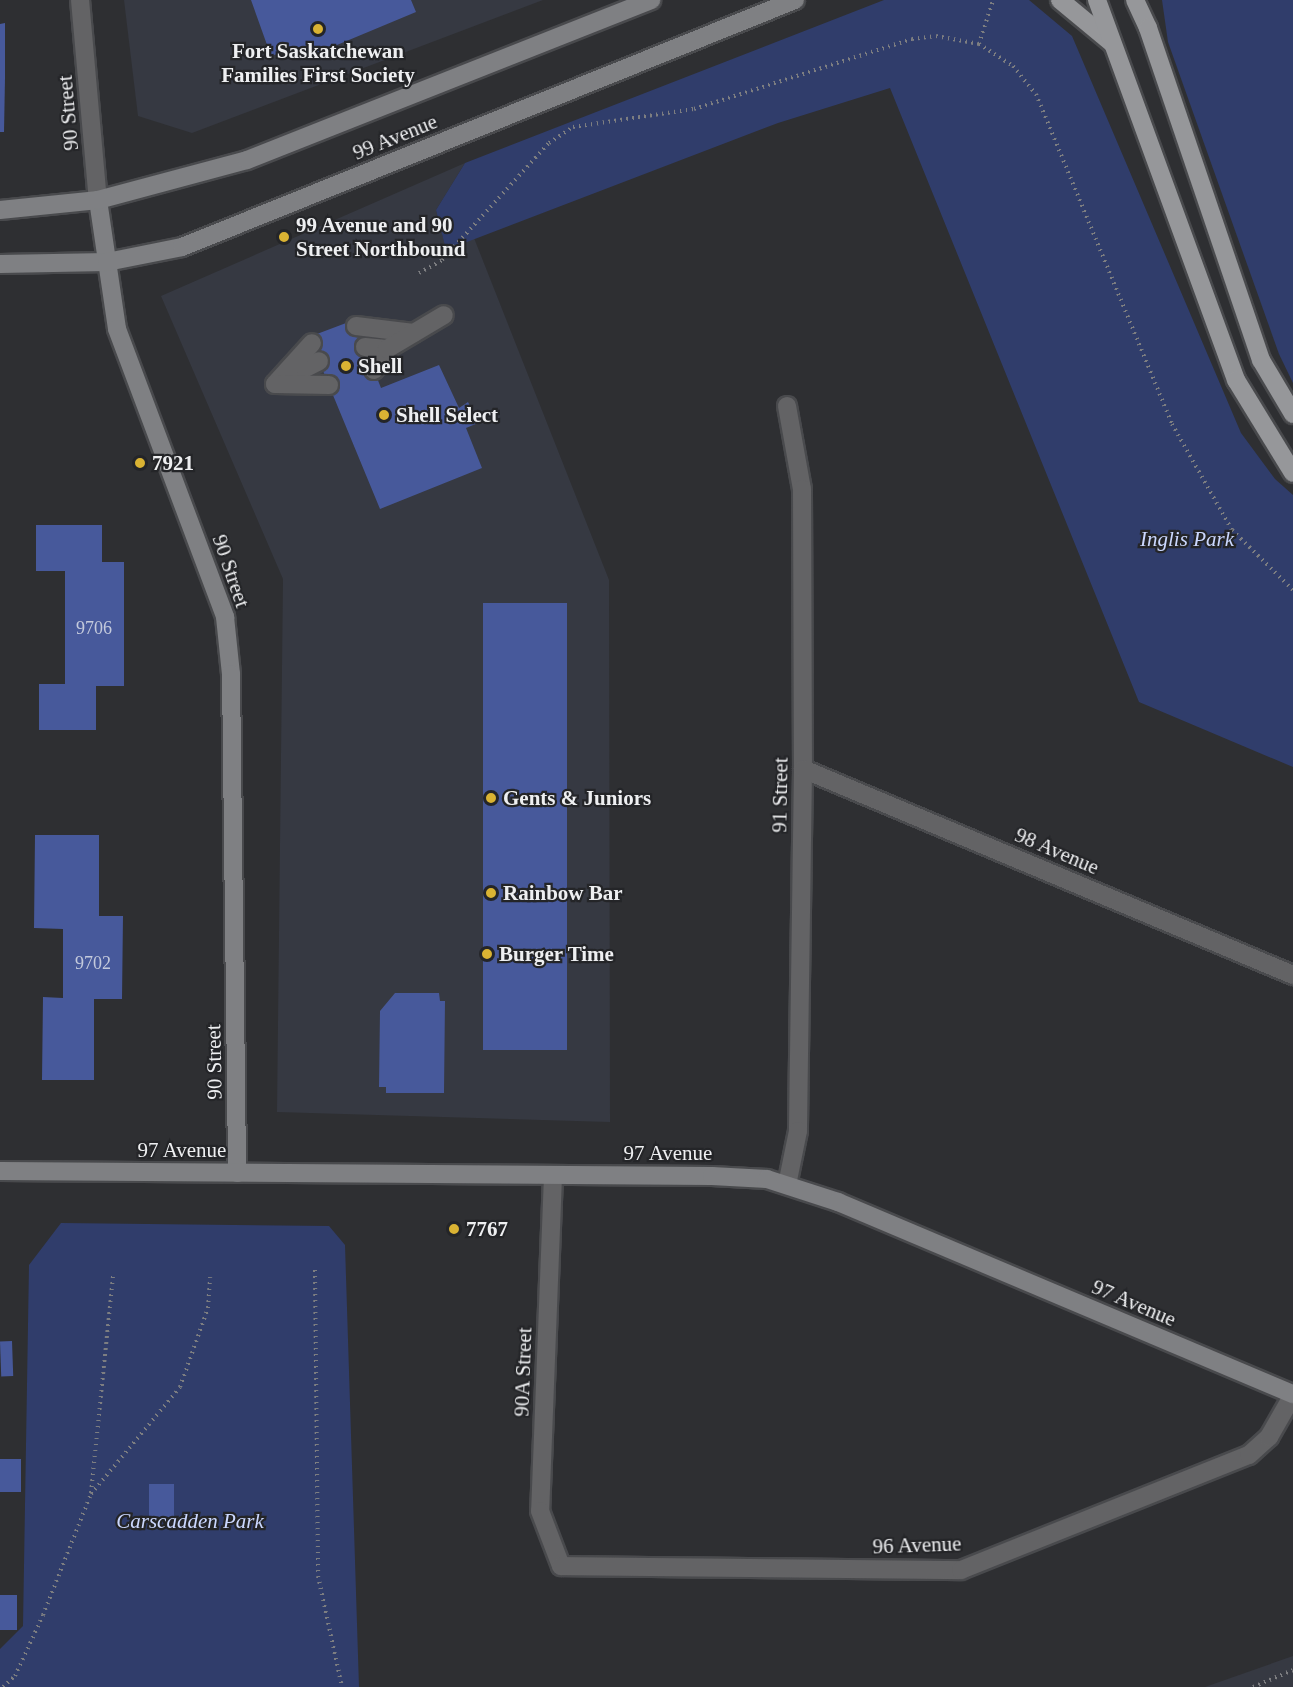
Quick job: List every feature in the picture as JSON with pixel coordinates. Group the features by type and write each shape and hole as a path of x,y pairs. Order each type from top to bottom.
{"main road":[{"path":"1060,0 1114,44"},
{"path":"1097,0 1236,380 1293,473"},
{"path":"1135,0 1148,28 1262,360 1293,414"},
{"path":"1148,28 1149,0"}],"street":[{"name":"90 Street","path":"80,0 98,201 117,329 225,617 231,685 237,1173"},
{"name":"99 Avenue","path":"0,210 98,201 247,160 651,0"},
{"name":"99 Avenue","path":"0,264 107,262 182,247 795,0"},
{"path":"374,370 387,348 444,315"},
{"path":"356,326 414,333"},
{"path":"275,384 312,343"},
{"path":"364,346 387,348"},
{"path":"275,384 319,362"},
{"path":"275,384 329,385"},
{"name":"91 Street","path":"787,406 802,489 803,769 798,1131 787,1185"},
{"name":"98 Avenue","path":"803,769 1293,975"},
{"name":"97 Avenue","path":"0,1171 743,1176 787,1185 838,1202 1293,1394"},
{"name":"90A Street","path":"553,1176 540,1511 561,1566"},
{"name":"96 Avenue","path":"561,1566 961,1570 1249,1455 1269,1437 1293,1394"}],"path":[{"path":"979,44 993,0"},
{"path":"419,273 442,260 549,143 573,127 694,109 912,39 936,36 979,44 1013,66 1036,94 1172,424 1233,530 1293,590"},
{"path":"315,1270 318,1576 342,1687"},
{"path":"3,1687 15,1676 43,1615 91,1494 113,1276"},
{"path":"91,1494 180,1387 208,1308 210,1277"},
{"path":"1253,1687 1293,1670"}],"shaded area":[{"path":"124,0 543,0 192,133 138,116"},
{"path":"465,163 436,210 446,249 474,238 609,580 610,1122 277,1112 283,579 161,296"},
{"path":"1293,1656 1293,1687 1205,1687"}],"green space":[{"name":"Inglis Park","path":"884,0 1029,0 1072,36 1241,433 1275,479 1293,495 1293,767 1139,702 890,88 778,123 446,250 436,210 465,163"},
{"path":"1162,0 1293,0 1293,383 1279,354 1168,42"},
{"name":"Carscadden Park","path":"61,1223 329,1226 345,1245 359,1687 0,1687 0,1649 23,1626 29,1265"}],"building":[{"name":"Fort Saskatchewan Families First Society","path":"251,0 411,0 416,12 301,60 298,47 271,56"},
{"path":"5,23 4,132 0,132 0,24"},
{"path":"354,320 381,388 439,365 459,408 468,402 478,423 466,428 482,468 380,509 309,337"},
{"path":"36,525 102,525 102,562 124,562 124,686 96,686 96,730 39,730 39,684 65,684 65,571 36,571"},
{"path":"483,603 567,603 567,1050 483,1050"},
{"path":"35,835 99,835 99,916 123,916 122,999 94,999 94,1080 42,1080 43,997 63,998 63,929 34,928"},
{"path":"395,993 439,993 440,1001 445,1001 444,1093 386,1093 386,1087 379,1087 380,1011"},
{"path":"0,1341 12,1341 13,1376 1,1376"},
{"path":"0,1459 21,1459 21,1492 0,1492"},
{"path":"149,1484 174,1484 174,1518 149,1518"},
{"path":"0,1595 17,1595 17,1630 0,1630"}],"place":[{"name":"Fort Saskatchewan Families First Society","path":"318,29"},
{"name":"99 Avenue and 90 Street Northbound","path":"284,237"},
{"name":"Shell","path":"346,366"},
{"name":"Shell Select","path":"384,415"},
{"name":"7921","path":"140,463"},
{"name":"Gents & Juniors","path":"491,798"},
{"name":"Rainbow Bar","path":"491,893"},
{"name":"Burger Time","path":"487,954"},
{"name":"7767","path":"454,1229"}]}
